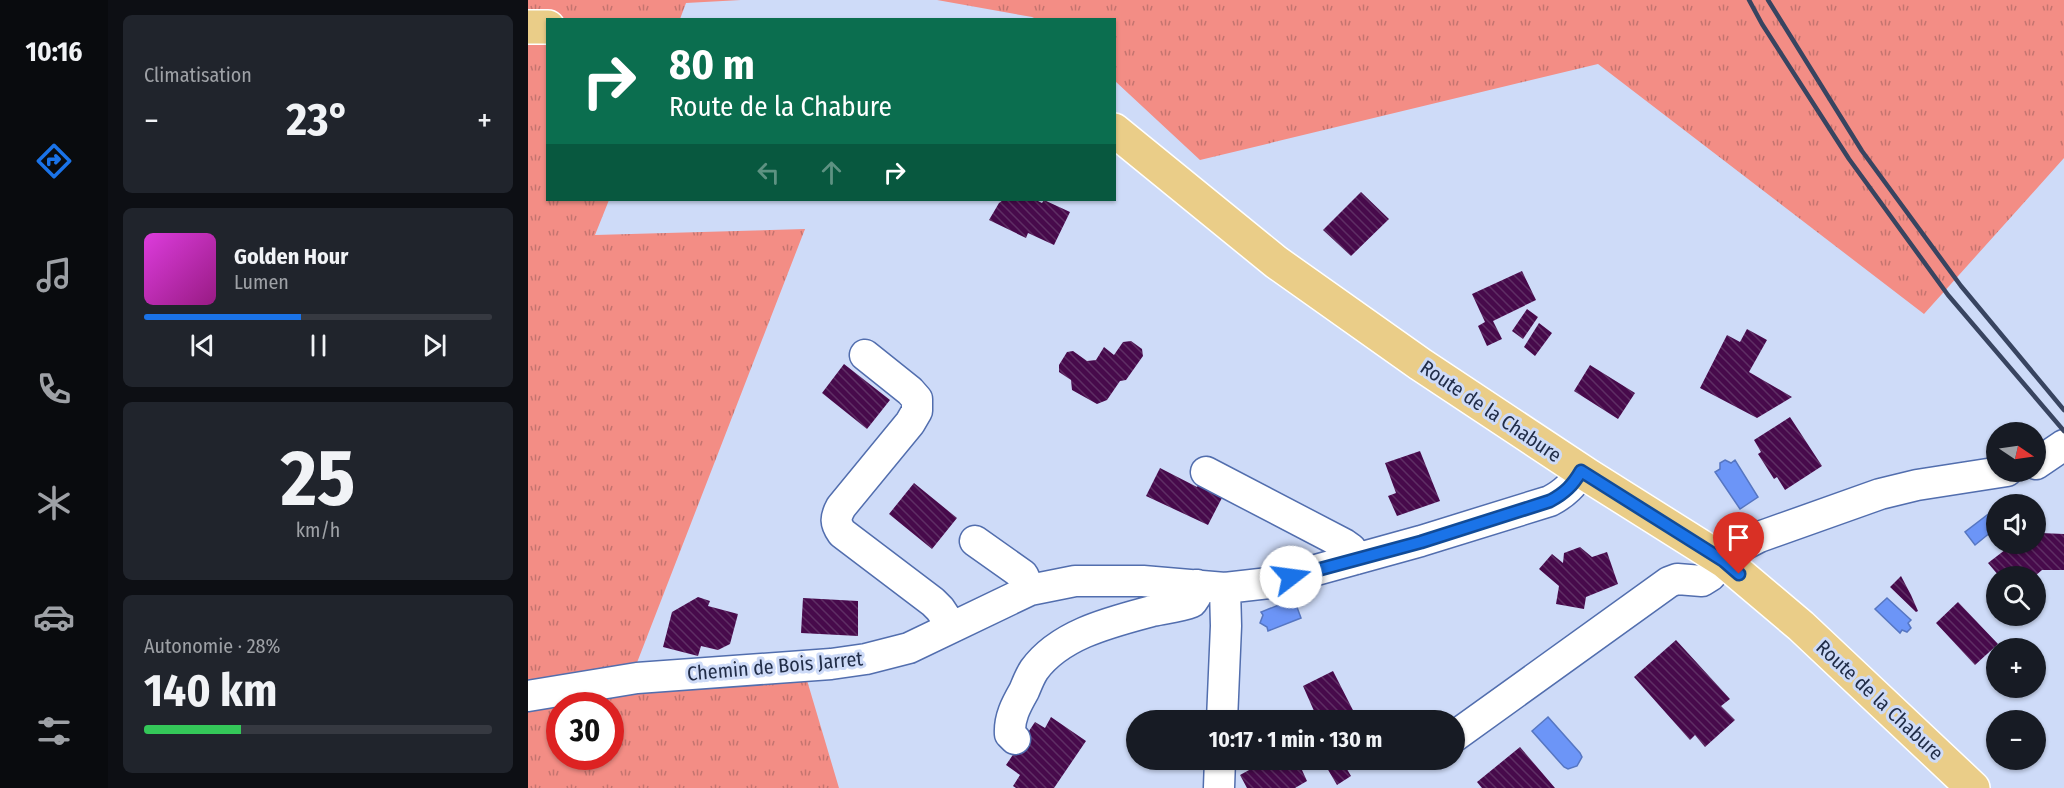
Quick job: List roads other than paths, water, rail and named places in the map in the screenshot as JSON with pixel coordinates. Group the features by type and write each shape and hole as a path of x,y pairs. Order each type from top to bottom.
{"main road":[{"path":"528,27 546,27"},
{"name":"Route de la Chabure","path":"1116,132 1276,262 1420,364 1581,471 1724,561 1801,626 1973,788"}],"street":[{"path":"865,355 910,391 917,399 917,411 910,423 841,507 836,516 837,525 842,533 933,602 952,627"},
{"path":"2046,457 2062,446"},
{"name":"Chemin de Bois Jarret","path":"528,696 637,678 831,664 866,659 909,648 1030,590 1075,581 1143,581 1211,586 1269,583 1421,542 1550,501 1565,493 1581,471"},
{"path":"1206,472 1344,544 1352,549 1356,559"},
{"path":"1465,729 1669,582 1677,579 1702,581 1734,550 1759,537 1880,494 1917,485 1986,474"},
{"path":"975,542 1023,575 1030,590"},
{"path":"1015,739 1010,734 1010,724 1015,706 1034,670 1050,653 1068,640 1108,625 1192,602 1196,596 1211,586 1226,626 1222,710"},
{"path":"1219,788 1220,770"}],"water":[{"path":"1725,460 1731,463 1735,460 1758,497 1740,509 1715,472 1720,469 1720,463"},
{"path":"1986,516 1986,536 1975,545 1965,532"},
{"path":"1887,598 1911,620 1908,623 1911,628 1907,632 1902,630 1900,633 1875,609"},
{"path":"1294,599 1301,618 1268,631 1267,627 1260,623 1263,615 1261,612"},
{"path":"1548,717 1580,753 1582,757 1577,766 1568,769 1564,767 1532,731"}],"railway":[{"path":"1749,0 1849,159 1948,295 2064,431"},
{"path":"1768,0 1862,151 1961,286 2064,410"}]}
